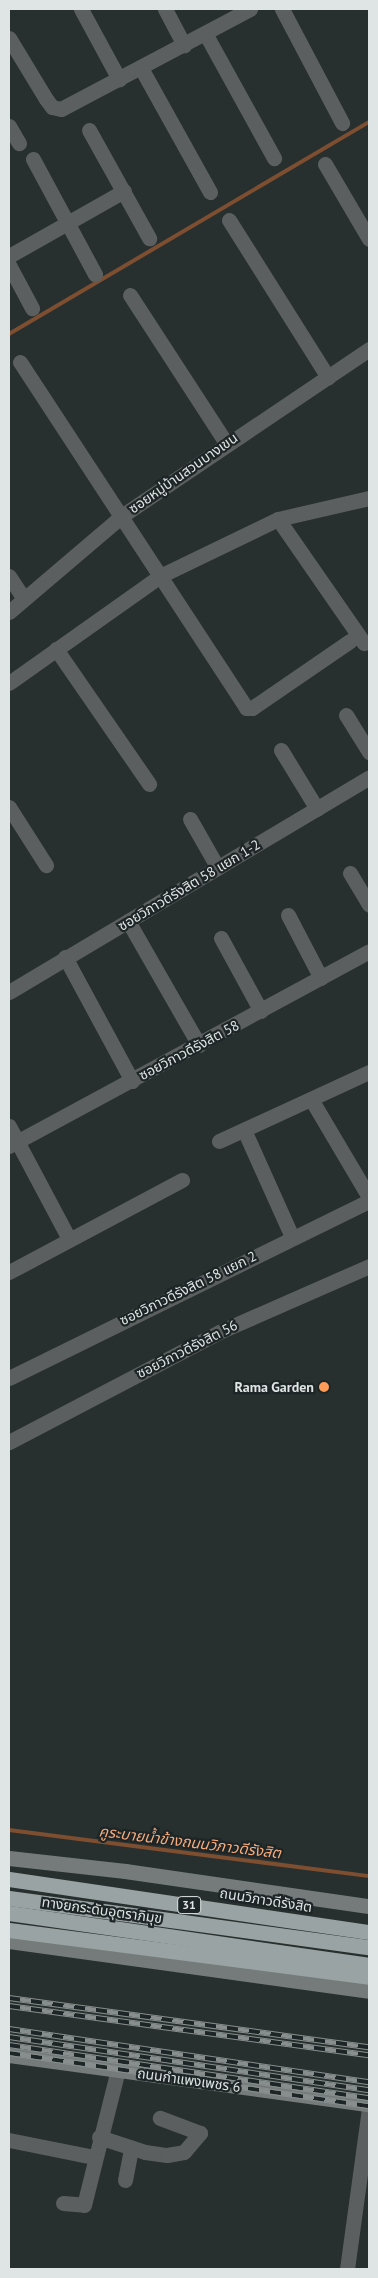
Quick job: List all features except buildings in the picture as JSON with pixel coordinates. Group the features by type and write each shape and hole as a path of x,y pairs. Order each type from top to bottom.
{"highway":[{"path":"9,1870 65,1886"},
{"name":"ถนนวิภาวดีรังสิต","path":"9,1879 369,1932"},
{"name":"ทางยกระดับอุตราภิมุข","path":"9,1898 369,1947"},
{"name":"ทางยกระดับอุตราภิมุข","path":"9,1913 369,1964"},
{"path":"9,1930 369,1977"},
{"path":"9,1935 57,1937"}],"main road":[{"name":"ถนนวิภาวดีรังสิต","path":"9,1858 125,1871 369,1906"},
{"path":"9,1941 369,1991"},
{"name":"ถนนกำแพงเพชร 6","path":"9,2055 369,2104"}],"street":[{"path":"81,9 119,80"},
{"path":"165,9 184,45"},
{"path":"9,38 52,107 69,106 247,9"},
{"path":"282,9 342,123"},
{"path":"205,33 274,158"},
{"path":"141,68 210,192"},
{"path":"9,126 18,144"},
{"path":"89,130 150,238"},
{"path":"33,159 95,274"},
{"path":"325,164 369,239"},
{"path":"32,308 9,257 124,191"},
{"path":"229,220 328,377"},
{"path":"130,296 226,443"},
{"name":"ซอยหมู่บ้านสวนบางเขน","path":"9,612 123,515 226,443 369,349"},
{"path":"20,362 123,515 160,576 246,708 252,708 357,642 278,519"},
{"path":"9,683 160,576 278,519 369,498"},
{"path":"9,576 24,599"},
{"path":"56,649 150,784"},
{"path":"346,715 369,752"},
{"path":"281,750 317,809"},
{"name":"ซอยวิภาวดีรังสิต 58 แยก 1-2","path":"9,992 369,778"},
{"path":"9,807 46,865"},
{"path":"190,819 218,868"},
{"path":"350,873 369,905"},
{"path":"288,915 322,978"},
{"path":"128,921 198,1045"},
{"path":"220,938 261,1011"},
{"name":"ซอยวิภาวดีรังสิต 58","path":"13,1144 369,951"},
{"path":"65,957 132,1081"},
{"path":"218,1141 369,1072"},
{"path":"311,1099 369,1197"},
{"path":"9,1126 13,1144 70,1239"},
{"path":"244,1130 292,1237"},
{"path":"9,1272 182,1180"},
{"name":"ซอยวิภาวดีรังสิต 58 แยก 2","path":"9,1378 292,1237 369,1201"},
{"name":"ซอยวิภาวดีรังสิต 56","path":"9,1442 219,1332 369,1266"},
{"path":"63,2203 84,2205 99,2137 118,2070"},
{"path":"347,2269 367,2137 369,2108"},
{"path":"99,2137 131,2148 167,2155 184,2152 200,2133 160,2118"},
{"path":"9,2140 94,2157"},
{"path":"125,2180 131,2148"}],"waterway":[{"path":"9,334 369,122"},
{"name":"คูระบายน้ำข้างถนนวิภาวดีรังสิต","path":"9,1830 369,1876"}],"railway":[{"path":"9,1998 369,2047"},
{"path":"9,2006 369,2055"},
{"path":"9,2029 369,2082"},
{"path":"9,2037 369,2090"},
{"path":"9,2045 369,2098"},
{"path":"9,2053 369,2106"}],"place":[{"name":"Rama Garden","path":"324,1387"}]}
